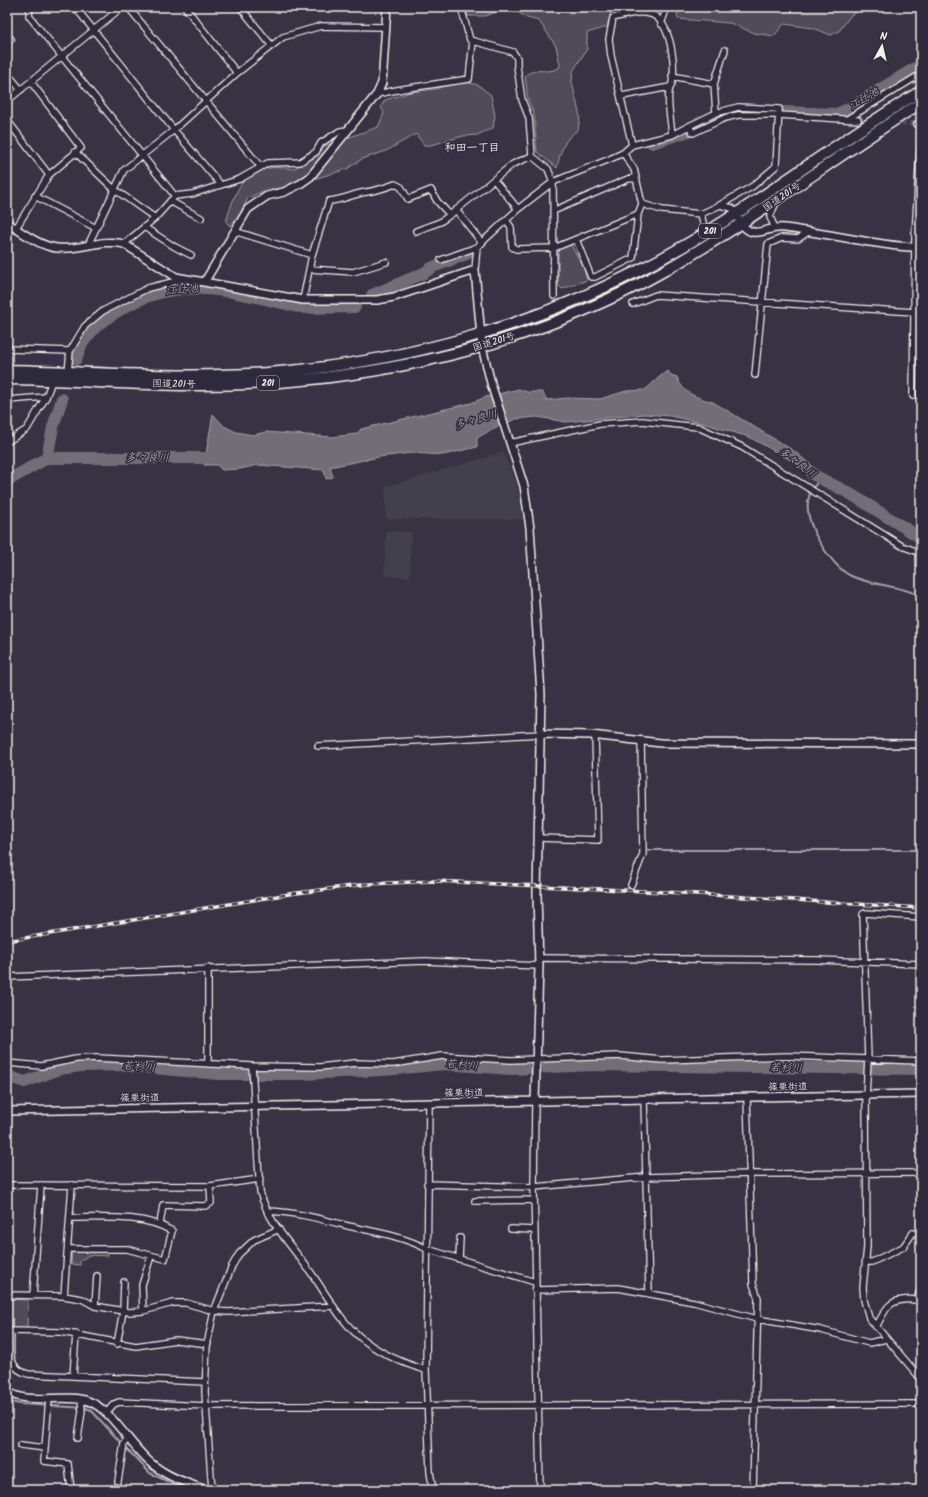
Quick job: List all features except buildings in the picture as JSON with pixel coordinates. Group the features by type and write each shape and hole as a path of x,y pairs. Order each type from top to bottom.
{"highway":[{"name":"国道201号","path":"7,369 27,371 168,374 278,372 372,360 480,335 573,301 654,263 736,214 921,91"},
{"name":"国道201号","path":"7,380 19,379 166,384 278,383 400,366 482,347 582,310 659,274 742,224 921,103"}],"street":[{"path":"30,7 29,16 175,196"},
{"path":"75,7 220,185"},
{"path":"7,101 122,7"},
{"path":"128,7 260,166"},
{"path":"185,7 237,73"},
{"path":"240,7 272,46"},
{"path":"206,281 248,209 257,202 300,184 310,177 377,94 382,84 384,70 387,7"},
{"path":"461,7 470,40 512,52 517,58 522,100 529,118 532,156 548,169 553,182 554,296"},
{"path":"661,24 668,7"},
{"path":"632,145 622,96 616,80 609,39 613,18 630,13 641,13 655,16 667,32 671,45 672,76 669,91 672,135"},
{"path":"88,244 124,170 142,154 174,130 237,73 283,37 321,26 386,27"},
{"path":"377,94 402,88 469,79 473,41"},
{"path":"716,113 714,84 725,50"},
{"path":"7,73 20,90"},
{"path":"849,118 921,74"},
{"path":"672,76 714,84"},
{"path":"16,228 49,175 81,148 30,82"},
{"path":"622,96 670,87"},
{"path":"442,260 477,247 518,209 553,182 623,152 632,145 672,135 716,113 738,107 780,109 776,166 752,186 702,214 662,210 642,204"},
{"path":"689,126 693,133 725,118 738,115 779,115 849,118 858,120"},
{"path":"7,120 49,175"},
{"path":"124,244 155,218 175,196 192,194 240,179 260,166 268,163 293,163 306,160 316,152 321,143 340,131 348,130"},
{"path":"913,396 914,312 918,247 921,131"},
{"path":"75,152 114,189 155,218"},
{"path":"576,239 591,277 595,277 633,258 638,214 642,204 634,169 623,152"},
{"path":"416,231 440,222 513,164 532,156"},
{"path":"553,211 628,179 636,178"},
{"path":"494,180 518,209"},
{"path":"302,300 312,255 329,201 344,200 360,194 378,191 395,184 401,187 408,199 430,190 437,201 450,215"},
{"path":"36,196 96,228"},
{"path":"775,228 770,217 777,200"},
{"path":"170,201 200,218"},
{"path":"720,205 732,208 742,224 747,229 755,233 760,233 775,228 918,247"},
{"path":"456,210 482,243"},
{"path":"506,220 511,227 512,247 516,249 554,248 638,214"},
{"path":"698,238 704,227 702,214"},
{"path":"7,223 44,244 56,248 105,242 124,244 166,271 186,279 206,281 302,300 377,300 394,297 475,270"},
{"path":"144,227 175,247 191,255"},
{"path":"234,231 312,255"},
{"path":"755,375 768,244 782,238 798,239 808,232"},
{"path":"477,247 475,270 482,347 524,486 530,521 541,694 537,894 539,958 538,1059 535,1102 534,1187 540,1490"},
{"path":"310,269 352,272 386,262"},
{"path":"68,372 70,351 85,326 103,311 148,288 186,279"},
{"path":"633,304 656,294 914,312"},
{"path":"7,349 70,351"},
{"path":"7,442 27,429 46,397 52,381"},
{"path":"7,400 46,397"},
{"path":"510,440 600,424 642,421 698,427 742,447 902,546 921,553"},
{"path":"318,746 541,734 595,736 641,741 699,744 921,744"},
{"path":"538,838 598,840 595,736"},
{"path":"631,885 643,854 641,741"},
{"path":"921,917 863,914 868,1059 866,1096 867,1174 864,1300 869,1318 921,1379"},
{"path":"539,958 864,961 921,964"},
{"path":"7,977 208,968 425,961 539,966"},
{"path":"208,968 208,1064"},
{"path":"7,1063 41,1066 76,1059 97,1058 252,1066 320,1067 355,1063 393,1064 442,1056 511,1060 620,1056 662,1060 787,1056 921,1061"},
{"path":"252,1066 260,1192 267,1211 279,1230 314,1276 333,1306 350,1328 366,1342 385,1353 426,1370"},
{"name":"篠栗街道","path":"7,1111 921,1094"},
{"path":"747,1098 753,1284 758,1298 753,1490"},
{"path":"644,1099 649,1293"},
{"path":"428,1103 426,1370 430,1472 434,1490"},
{"path":"427,1184 534,1187 646,1177 750,1174 921,1173"},
{"path":"7,1185 210,1186 260,1179"},
{"path":"33,1296 41,1185"},
{"path":"64,1296 72,1185"},
{"path":"160,1224 163,1205 205,1206 211,1203 210,1186"},
{"path":"476,1201 534,1200"},
{"path":"267,1211 289,1212 394,1236 413,1242 427,1250 535,1282"},
{"path":"68,1249 127,1249 165,1259 172,1231 160,1224 143,1220 70,1218"},
{"path":"511,1229 534,1230"},
{"path":"212,1490 205,1382 208,1344 214,1310 232,1266 239,1254 254,1240 279,1230"},
{"path":"866,1262 872,1262 903,1247 913,1233"},
{"path":"459,1259 460,1238"},
{"path":"143,1311 142,1285 151,1256"},
{"path":"95,1306 97,1276"},
{"path":"117,1344 123,1311 124,1282"},
{"path":"876,1327 889,1305 897,1302 919,1301 921,1286"},
{"path":"535,1290 618,1288 694,1302 757,1318 821,1330 869,1343 886,1339"},
{"path":"7,1295 64,1296 82,1299 95,1306 123,1311 143,1311 179,1303 197,1305 214,1310 241,1311 333,1306"},
{"path":"205,1382 28,1374 17,1369 12,1364 10,1358 9,1331 61,1332 117,1344 136,1346 176,1340 208,1344"},
{"path":"73,1376 76,1334"},
{"path":"7,1390 25,1397 81,1399 97,1405 156,1468 206,1490"},
{"path":"49,1398 44,1461 68,1464 71,1490"},
{"path":"78,1438 82,1411 81,1399"},
{"path":"106,1413 114,1404 118,1402 206,1406 921,1404"},
{"path":"118,1481 124,1443 128,1439"},
{"path":"21,1445 45,1448"}],"shaded area":[{"path":"465,7 612,7 607,27 587,33 587,49 573,71 572,82 580,117 578,130 569,137 563,146 557,168 537,152 534,114 528,100 525,75 530,72 550,71 559,68 560,65 556,46 539,21 527,18 516,11 501,10 485,16 468,16"},
{"path":"676,7 865,7 851,15 839,31 831,35 813,28 784,24 774,36 754,33 730,23 678,19"},
{"path":"457,80 478,85 491,95 495,116 493,128 477,135 463,136 431,145 424,145 416,134 386,151 362,159 347,169 284,188 267,189 248,198 240,214 230,226 226,222 230,208 240,185 255,172 265,169 278,168 294,169 324,146 378,127 384,113 381,107 385,100 411,92 436,89"},
{"path":"571,245 583,266 587,280 562,289 558,285 558,253 559,249"},
{"path":"504,452 517,486 523,519 386,519 385,487"},
{"path":"386,531 411,532 410,577 384,576"},
{"path":"107,1251 108,1256 89,1255 80,1261 80,1265 71,1264 72,1252"},
{"path":"7,1299 28,1300 27,1329 7,1328"}],"water":[{"path":"668,371 671,375 677,377 679,383 686,391 701,399 713,402 794,451 828,479 824,487 796,463 749,437 702,423 670,416 644,414 566,422 537,417 516,419 494,428 477,438 477,447 443,455 412,453 379,457 330,467 333,477 326,479 324,470 258,465 240,469 222,470 217,465 204,465 213,414 224,426 236,432 253,435 266,432 332,437 357,434 361,429 471,403 486,397 519,389 527,392 542,392 547,400 568,398 600,399 626,391 645,390"}],"waterway":[{"name":"江辻池","path":"782,112 837,114 848,109 917,67"},
{"name":"江辻池","path":"694,129 724,114 737,111 776,112"},
{"name":"江辻池","path":"652,143 689,131"},
{"name":"江辻池","path":"372,295 424,273 433,267 472,252"},
{"name":"江辻池","path":"82,344 95,327 116,312 145,298 166,291 209,289 252,296 298,307"},
{"name":"江辻池","path":"304,308 355,307"},
{"name":"江辻池","path":"76,359 80,349"},
{"name":"江辻池","path":"47,458 53,427 62,399"},
{"name":"多々良川","path":"7,481 47,458 205,458 221,456"},
{"name":"多々良川","path":"812,474 849,493 921,538"},
{"path":"818,481 809,497 809,518 819,541 834,563 851,576 868,582 913,592 921,596"},
{"path":"646,850 921,850"},
{"name":"若杉川","path":"7,1076 25,1082 60,1069 80,1066 121,1065 218,1074 301,1074 383,1070 444,1064 511,1069 593,1065 921,1069"},
{"path":"7,1401 20,1404 86,1408 91,1410 122,1444"},
{"path":"7,1431 7,1442"},
{"path":"125,1447 150,1473 175,1485 193,1490"}],"tunnel":[{"path":"858,120 917,124"}],"railway":[{"path":"7,941 289,894 368,884 434,881 665,892 921,908"}],"district":[{"name":"和田一丁目","path":"472,148"}]}
